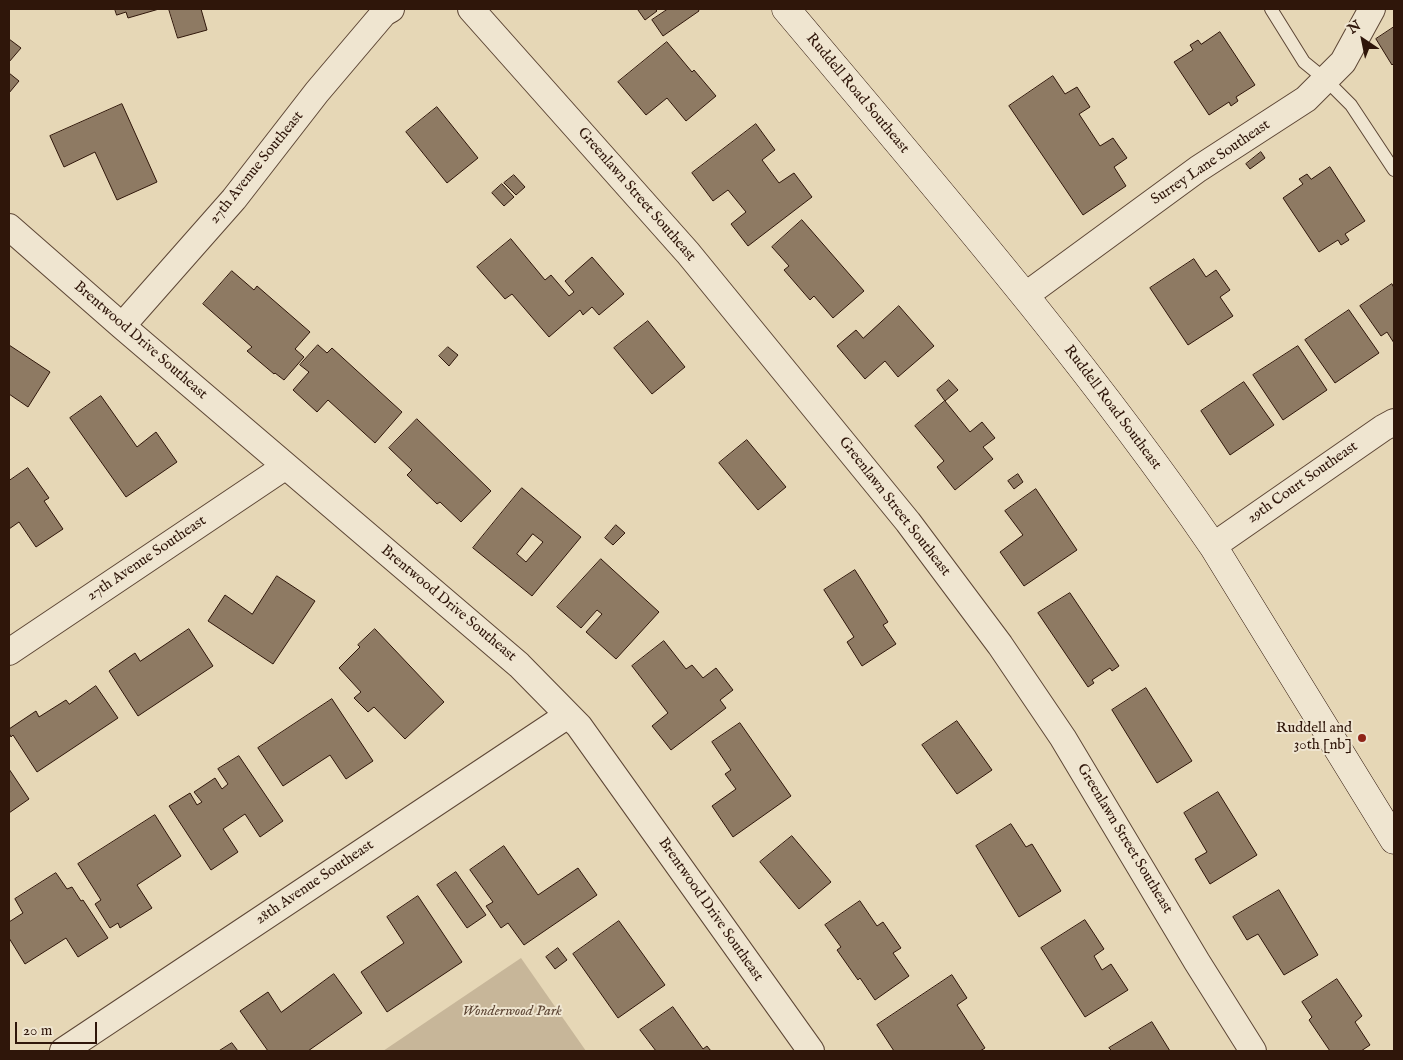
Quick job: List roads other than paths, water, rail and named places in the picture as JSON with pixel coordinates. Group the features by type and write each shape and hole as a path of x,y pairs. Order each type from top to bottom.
{"main road":[{"name":"Ruddell Road Southeast","path":"786,9 1026,295 1182,500 1213,546 1393,836"}],"street":[{"name":"27th Avenue Southeast","path":"122,326 234,199 317,92 384,13 391,9"},
{"name":"Greenlawn Street Southeast","path":"471,9 688,252 914,530 1000,645 1063,738 1197,962 1253,1051"},
{"name":"Surrey Lane Southeast","path":"1026,295 1198,169 1306,100 1343,62 1372,9"},
{"name":"Brentwood Drive Southeast","path":"9,226 122,326 519,665 580,726 811,1051"},
{"name":"29th Court Southeast","path":"1213,546 1394,422"},
{"name":"27th Avenue Southeast","path":"9,652 286,466"},
{"name":"28th Avenue Southeast","path":"63,1051 568,715"}],"lane":[{"path":"1271,9 1304,62 1326,80 1351,106 1394,170"}],"place":[{"name":"Ruddell and 30th [nb]","path":"1362,738"}],"park label":[{"name":"Wonderwood Park","path":"512,1012"}]}
